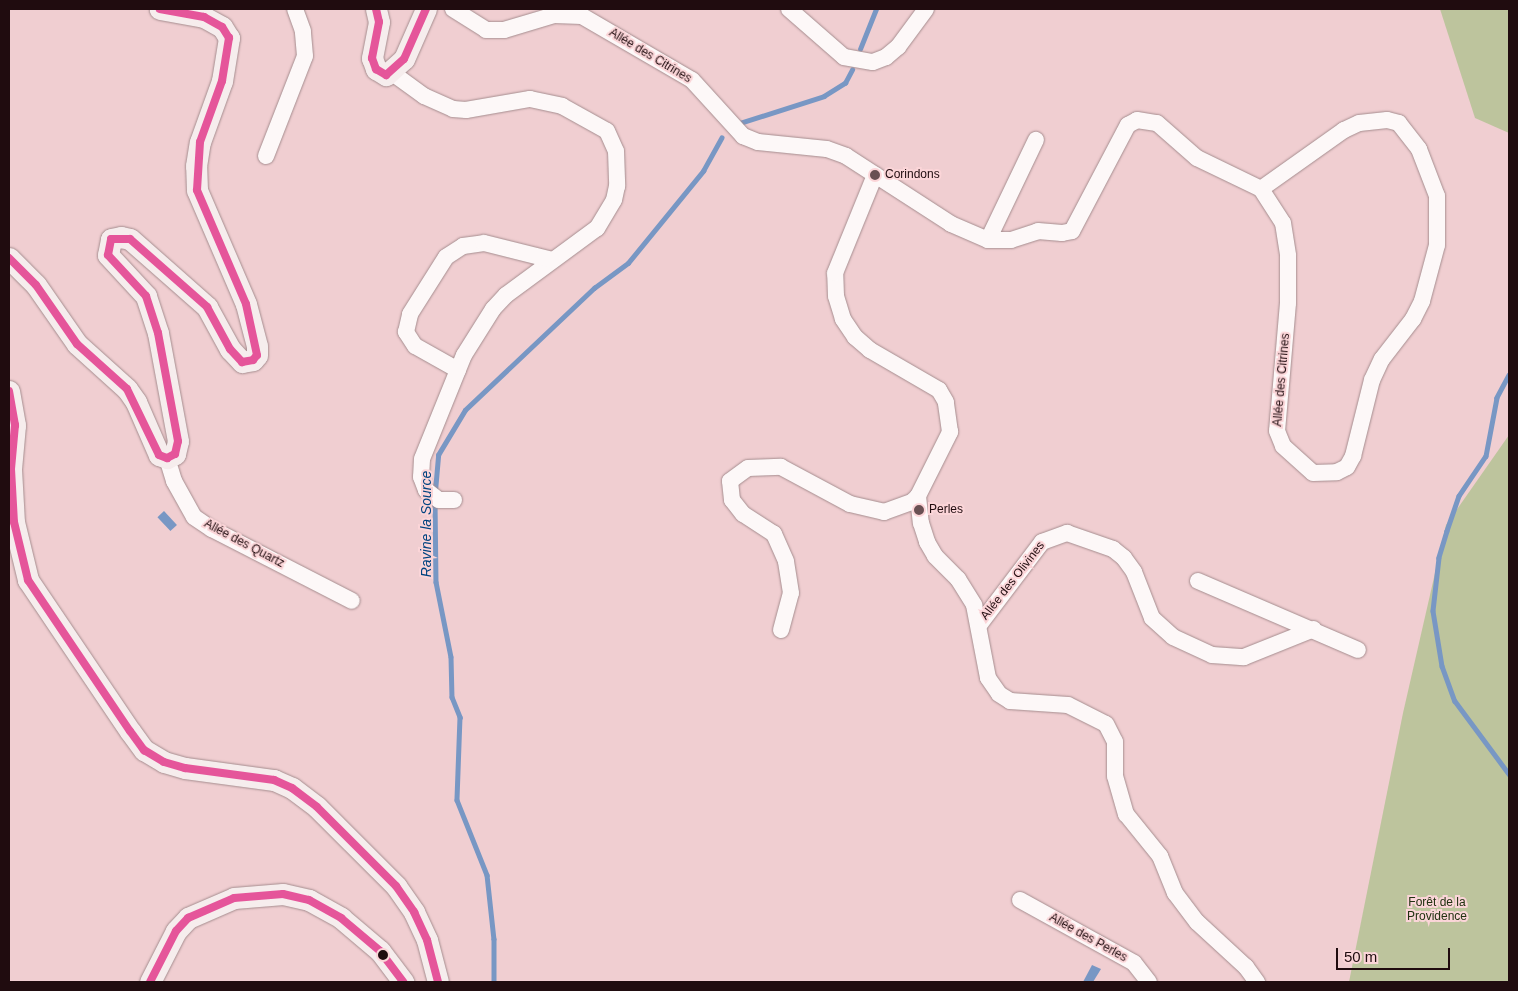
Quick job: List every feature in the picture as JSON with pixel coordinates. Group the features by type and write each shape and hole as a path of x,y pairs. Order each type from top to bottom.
{"main road":[{"path":"9,258 36,285 77,344 127,389 143,416 153,447 160,455 167,458 175,454 178,441 153,313 134,281 108,255 111,239 130,239 207,308 230,349 242,362 254,360 258,346 236,277 197,190 196,166 200,142 222,81 229,38 222,27 204,18 160,9"},
{"path":"376,9 379,22 372,58 380,72 391,72 404,60 426,9"},
{"path":"9,391 14,425 11,469 14,522 28,580 130,731 144,750 164,762 184,768 274,780 292,788 316,807 396,886 414,912 427,940 438,982"},
{"path":"150,982 176,931 188,918 234,898 283,894 309,900 341,918 380,951 403,982"}],"street":[{"path":"266,156 305,56 303,31 295,9"},
{"name":"Allée des Citrines","path":"453,9 486,30 504,30 534,23 554,15 582,16 692,80 743,136 758,142 827,149 863,165 875,175 951,224 988,240 1011,240 1038,231 1062,233 1072,231 1124,131 1137,120 1157,122 1197,158 1261,189 1283,222 1288,256 1285,352 1277,431 1283,446 1313,473 1337,472 1347,467 1353,456 1372,380 1382,359 1413,319 1422,301 1438,245 1438,196 1419,149 1399,123 1387,120 1359,123 1344,130 1261,189"},
{"path":"534,23 544,9"},
{"path":"789,9 844,57 873,62 886,57 898,47 926,9"},
{"path":"391,72 424,96 452,109 466,110 518,100 542,100 562,106 600,126 612,137 617,186 614,200 597,228 520,281 493,309 458,370 425,450 421,477 426,490 439,500 454,500"},
{"path":"988,240 1036,140"},
{"path":"781,630 791,593 786,561 774,534 743,514 732,500 730,481 737,473 765,466 781,467 850,504 884,512 912,502 918,496 950,432 946,402 927,381 870,350 855,337 843,319 836,296 835,273 875,175"},
{"path":"458,370 416,346 406,332 410,314 446,257 463,246 484,243 552,260"},
{"name":"Allée des Quartz","path":"167,458 174,481 194,517 212,529 352,601"},
{"path":"918,496 921,523 927,542 935,556 958,579 974,605 980,624 988,678 1000,694 1010,701 1068,705 1106,724 1115,742 1115,776 1126,814 1160,856 1175,893 1192,915 1246,967 1257,982"},
{"name":"Allée des Olivines","path":"980,624 1042,542 1049,537 1067,533 1078,534 1113,549 1124,558 1134,572 1152,618 1173,637 1212,655 1244,657 1314,629"},
{"path":"1198,581 1314,629 1358,650"},
{"name":"Allée des Perles","path":"1020,900 1134,963 1149,982"}],"green space":[{"path":"1440,9 1509,9 1509,133 1475,118"},
{"name":"Forêt de la Providence","path":"1509,435 1509,982 1349,982 1403,713 1446,525"}],"water":[{"path":"164,511 177,525 170,531 157,517"},
{"path":"1092,965 1101,969 1093,982 1083,982"}],"waterway":[{"name":"Ravine la Source","path":"860,49 876,9"},
{"name":"Ravine la Source","path":"737,124 824,96 845,83 852,70"},
{"name":"Ravine la Source","path":"435,491 438,455 465,410 594,288 628,263 703,171 721,138"},
{"path":"1509,375 1497,398 1486,456 1459,496 1447,531 1439,558 1433,611 1442,666 1455,701 1509,774"},
{"name":"Ravine la Source","path":"435,501 436,582 451,657 452,697 460,717 457,800 487,875 494,939 494,982"}],"transit line":[{"path":"9,258 36,285 77,344 127,389 159,455 167,458 175,454 178,441 158,333 146,296 108,255 111,239 130,239 207,307 230,349 242,362 253,360 257,355 246,304 197,190 200,142 222,81 229,38 222,27 204,17 160,9"},
{"path":"376,9 379,22 372,58 376,69 386,75 404,59 426,9"},
{"path":"9,391 15,425 11,469 14,522 28,580 130,731 144,750 164,762 185,768 274,780 292,788 317,807 396,886 414,912 427,940 438,982"},
{"path":"150,982 176,931 188,918 234,898 283,894 309,900 341,918 380,951 403,982"}],"place":[{"name":"Corindons","path":"875,175"},
{"name":"Perles","path":"919,510"}]}
